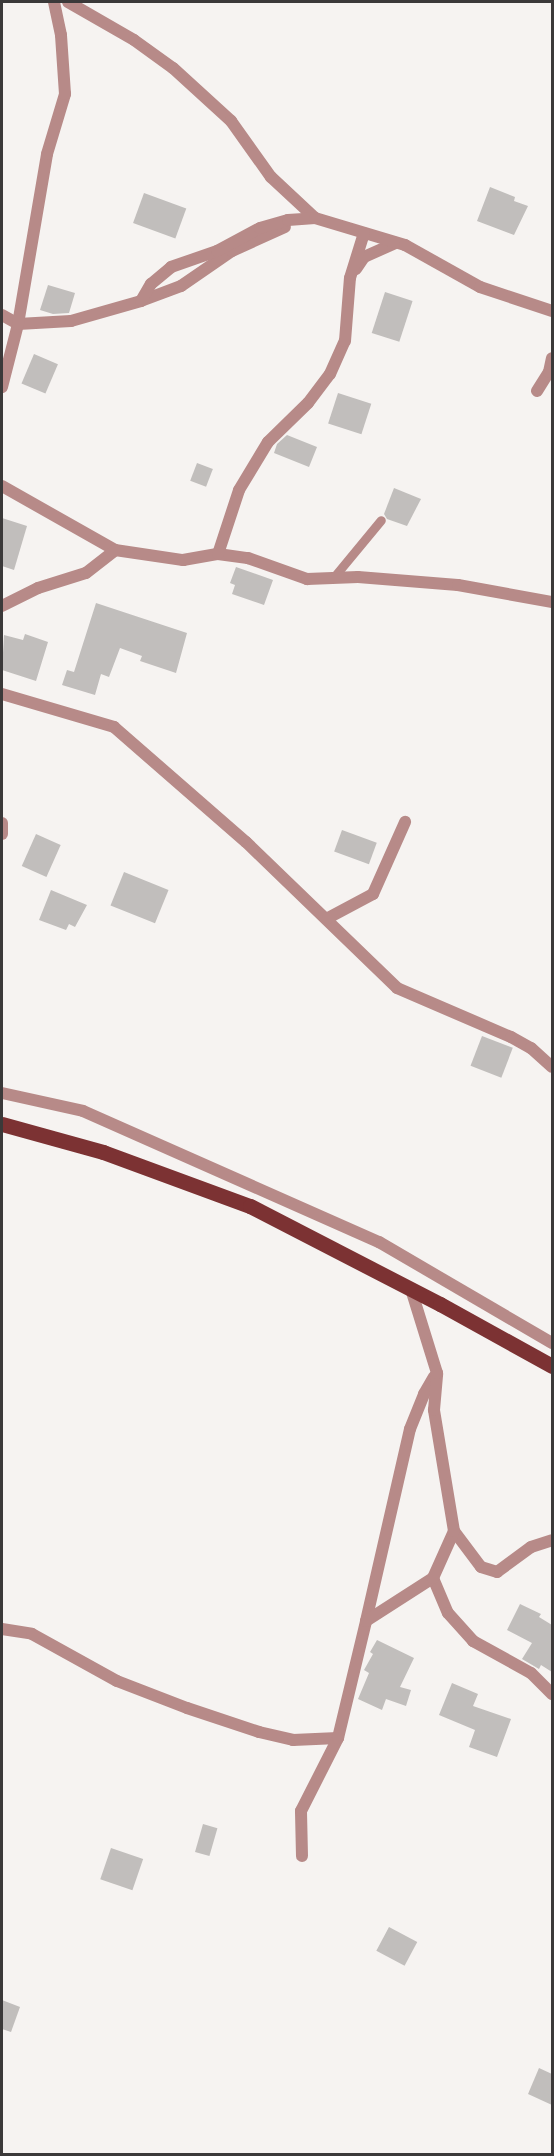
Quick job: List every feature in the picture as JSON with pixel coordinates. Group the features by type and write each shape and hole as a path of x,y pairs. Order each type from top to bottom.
{"main road":[{"path":"2,1124 103,1152 250,1206 411,1289 552,1366"}],"street":[{"path":"2,387 18,324 47,154 65,94 61,35 54,2"},
{"path":"68,2 134,40 172,68 231,120 271,177 315,218"},
{"path":"141,301 151,284 171,267 217,251 260,228 288,220 315,218 396,243 480,287 552,311"},
{"path":"2,315 18,324 71,321 141,301 181,286 232,251 288,226 315,218"},
{"path":"218,554 239,490 268,442 308,403 330,374 345,341 350,278 364,233"},
{"path":"350,278 364,257 396,243"},
{"path":"537,391 549,372 552,358"},
{"path":"2,486 115,550 183,560 218,554 248,558 307,579 358,577 458,585 552,603"},
{"path":"2,606 38,588 86,573 115,550"},
{"path":"2,694 114,727 246,842 328,918 397,988 511,1037 531,1048 552,1067"},
{"path":"328,918 373,894 405,822"},
{"path":"2,823 2,834"},
{"path":"2,1093 82,1111 379,1242 552,1343"},
{"path":"411,1289 437,1373 434,1410 454,1531 482,1567 498,1572 531,1547 552,1540"},
{"path":"302,1856 301,1811 338,1738 410,1429 424,1394 437,1373"},
{"path":"366,1621 433,1578 454,1531"},
{"path":"433,1578 447,1614 473,1641 531,1673 552,1694"},
{"path":"2,1629 32,1634 117,1680 187,1708 260,1732 293,1740 338,1738"}],"lane":[{"path":"333,578 381,520"}],"building":[{"path":"490,187 515,197 514,201 528,206 514,235 477,221"},
{"path":"144,193 186,208 175,238 133,223"},
{"path":"48,285 75,293 69,313 53,314 40,310"},
{"path":"385,292 413,301 399,342 372,333"},
{"path":"34,354 58,364 45,394 21,383"},
{"path":"338,393 371,404 361,434 328,423"},
{"path":"287,435 317,447 309,467 274,453 277,444"},
{"path":"197,463 213,469 206,487 190,481"},
{"path":"394,488 421,499 407,526 387,519 384,514"},
{"path":"2,518 27,526 14,570 2,566"},
{"path":"236,567 273,580 264,605 232,594 235,585 230,583"},
{"path":"96,603 187,633 176,673 140,661 142,656 120,648 109,677 101,674 95,695 62,685 67,670 74,672"},
{"path":"25,634 48,642 36,681 2,670 4,635 23,640"},
{"path":"342,830 377,843 369,864 334,852"},
{"path":"36,834 61,845 46,877 22,866"},
{"path":"124,872 169,890 155,923 111,905"},
{"path":"51,890 87,905 75,927 69,924 66,930 39,920"},
{"path":"482,1036 513,1048 501,1078 471,1066"},
{"path":"520,1604 541,1614 539,1617 552,1625 552,1672 541,1665 539,1669 522,1659 532,1643 507,1630"},
{"path":"377,1640 414,1658 400,1687 411,1690 406,1706 386,1699 382,1710 358,1699 369,1673 364,1670 373,1654 370,1652"},
{"path":"452,1683 478,1694 473,1706 511,1719 497,1757 469,1747 475,1730 439,1715"},
{"path":"203,1824 217,1828 209,1856 195,1852"},
{"path":"111,1848 143,1859 132,1890 100,1879"},
{"path":"389,1927 417,1942 405,1966 376,1951"},
{"path":"2,2000 20,2007 11,2032 2,2029"},
{"path":"539,2068 552,2074 552,2105 528,2094"}]}
